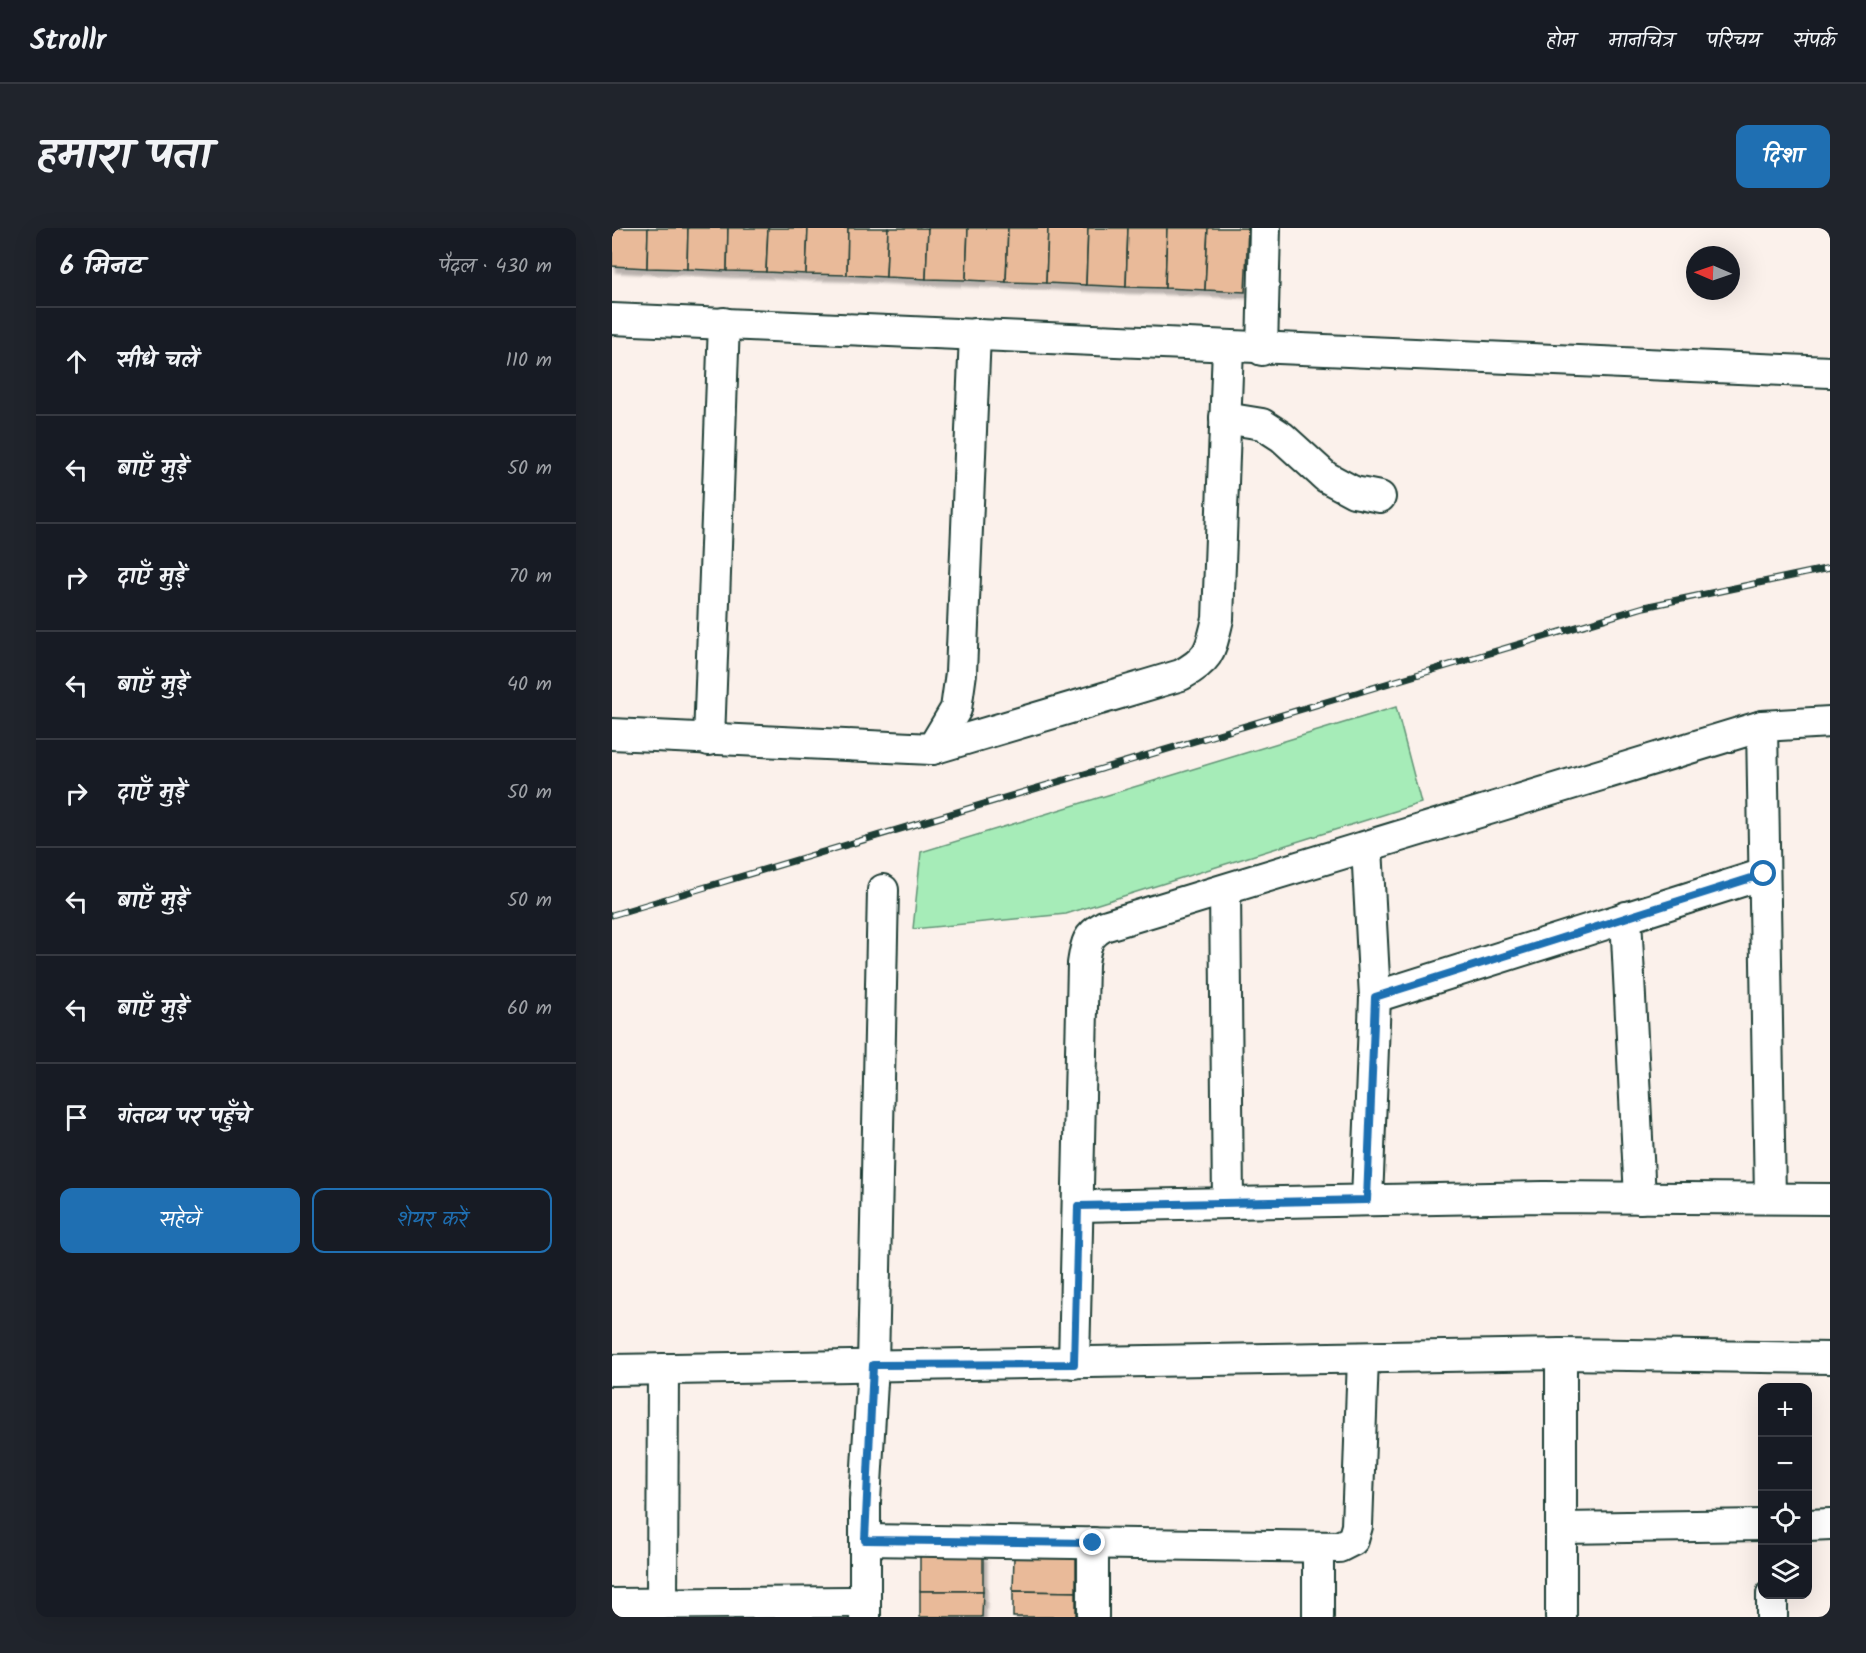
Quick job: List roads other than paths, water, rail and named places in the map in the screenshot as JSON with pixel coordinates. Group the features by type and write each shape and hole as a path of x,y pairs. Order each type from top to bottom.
{"street":[{"path":"1262,350 1265,228"},
{"path":"612,319 1228,346 1262,350 1830,372"},
{"path":"709,740 724,323"},
{"path":"932,749 956,709 961,673 975,334"},
{"path":"612,734 932,749 1181,675 1202,663 1212,645 1218,619 1228,346"},
{"path":"1225,418 1262,424 1282,437 1326,477 1354,492 1380,497"},
{"path":"1074,1364 1083,964 1086,941 1092,933 1104,926 1762,726 1830,722"},
{"path":"1762,726 1770,1198"},
{"path":"1367,847 1375,997 1367,1200"},
{"path":"1375,997 1764,874"},
{"path":"612,1604 865,1609 865,1540 873,1365 884,890"},
{"path":"1225,890 1228,1203"},
{"path":"1626,917 1640,1198"},
{"path":"1078,1206 1367,1200 1830,1199"},
{"path":"1561,1354 1561,1617"},
{"path":"612,1370 1561,1354 1830,1358"},
{"path":"865,1540 1339,1547 1353,1540 1357,1526 1363,1358"},
{"path":"662,1604 663,1369"},
{"path":"1812,1525 1830,1524"},
{"path":"1561,1528 1758,1525"},
{"path":"1093,1543 1093,1617"},
{"path":"1318,1547 1318,1617"},
{"path":"1772,1599 1772,1617"}],"railway":[{"path":"612,915 1644,607 1830,568"}]}
